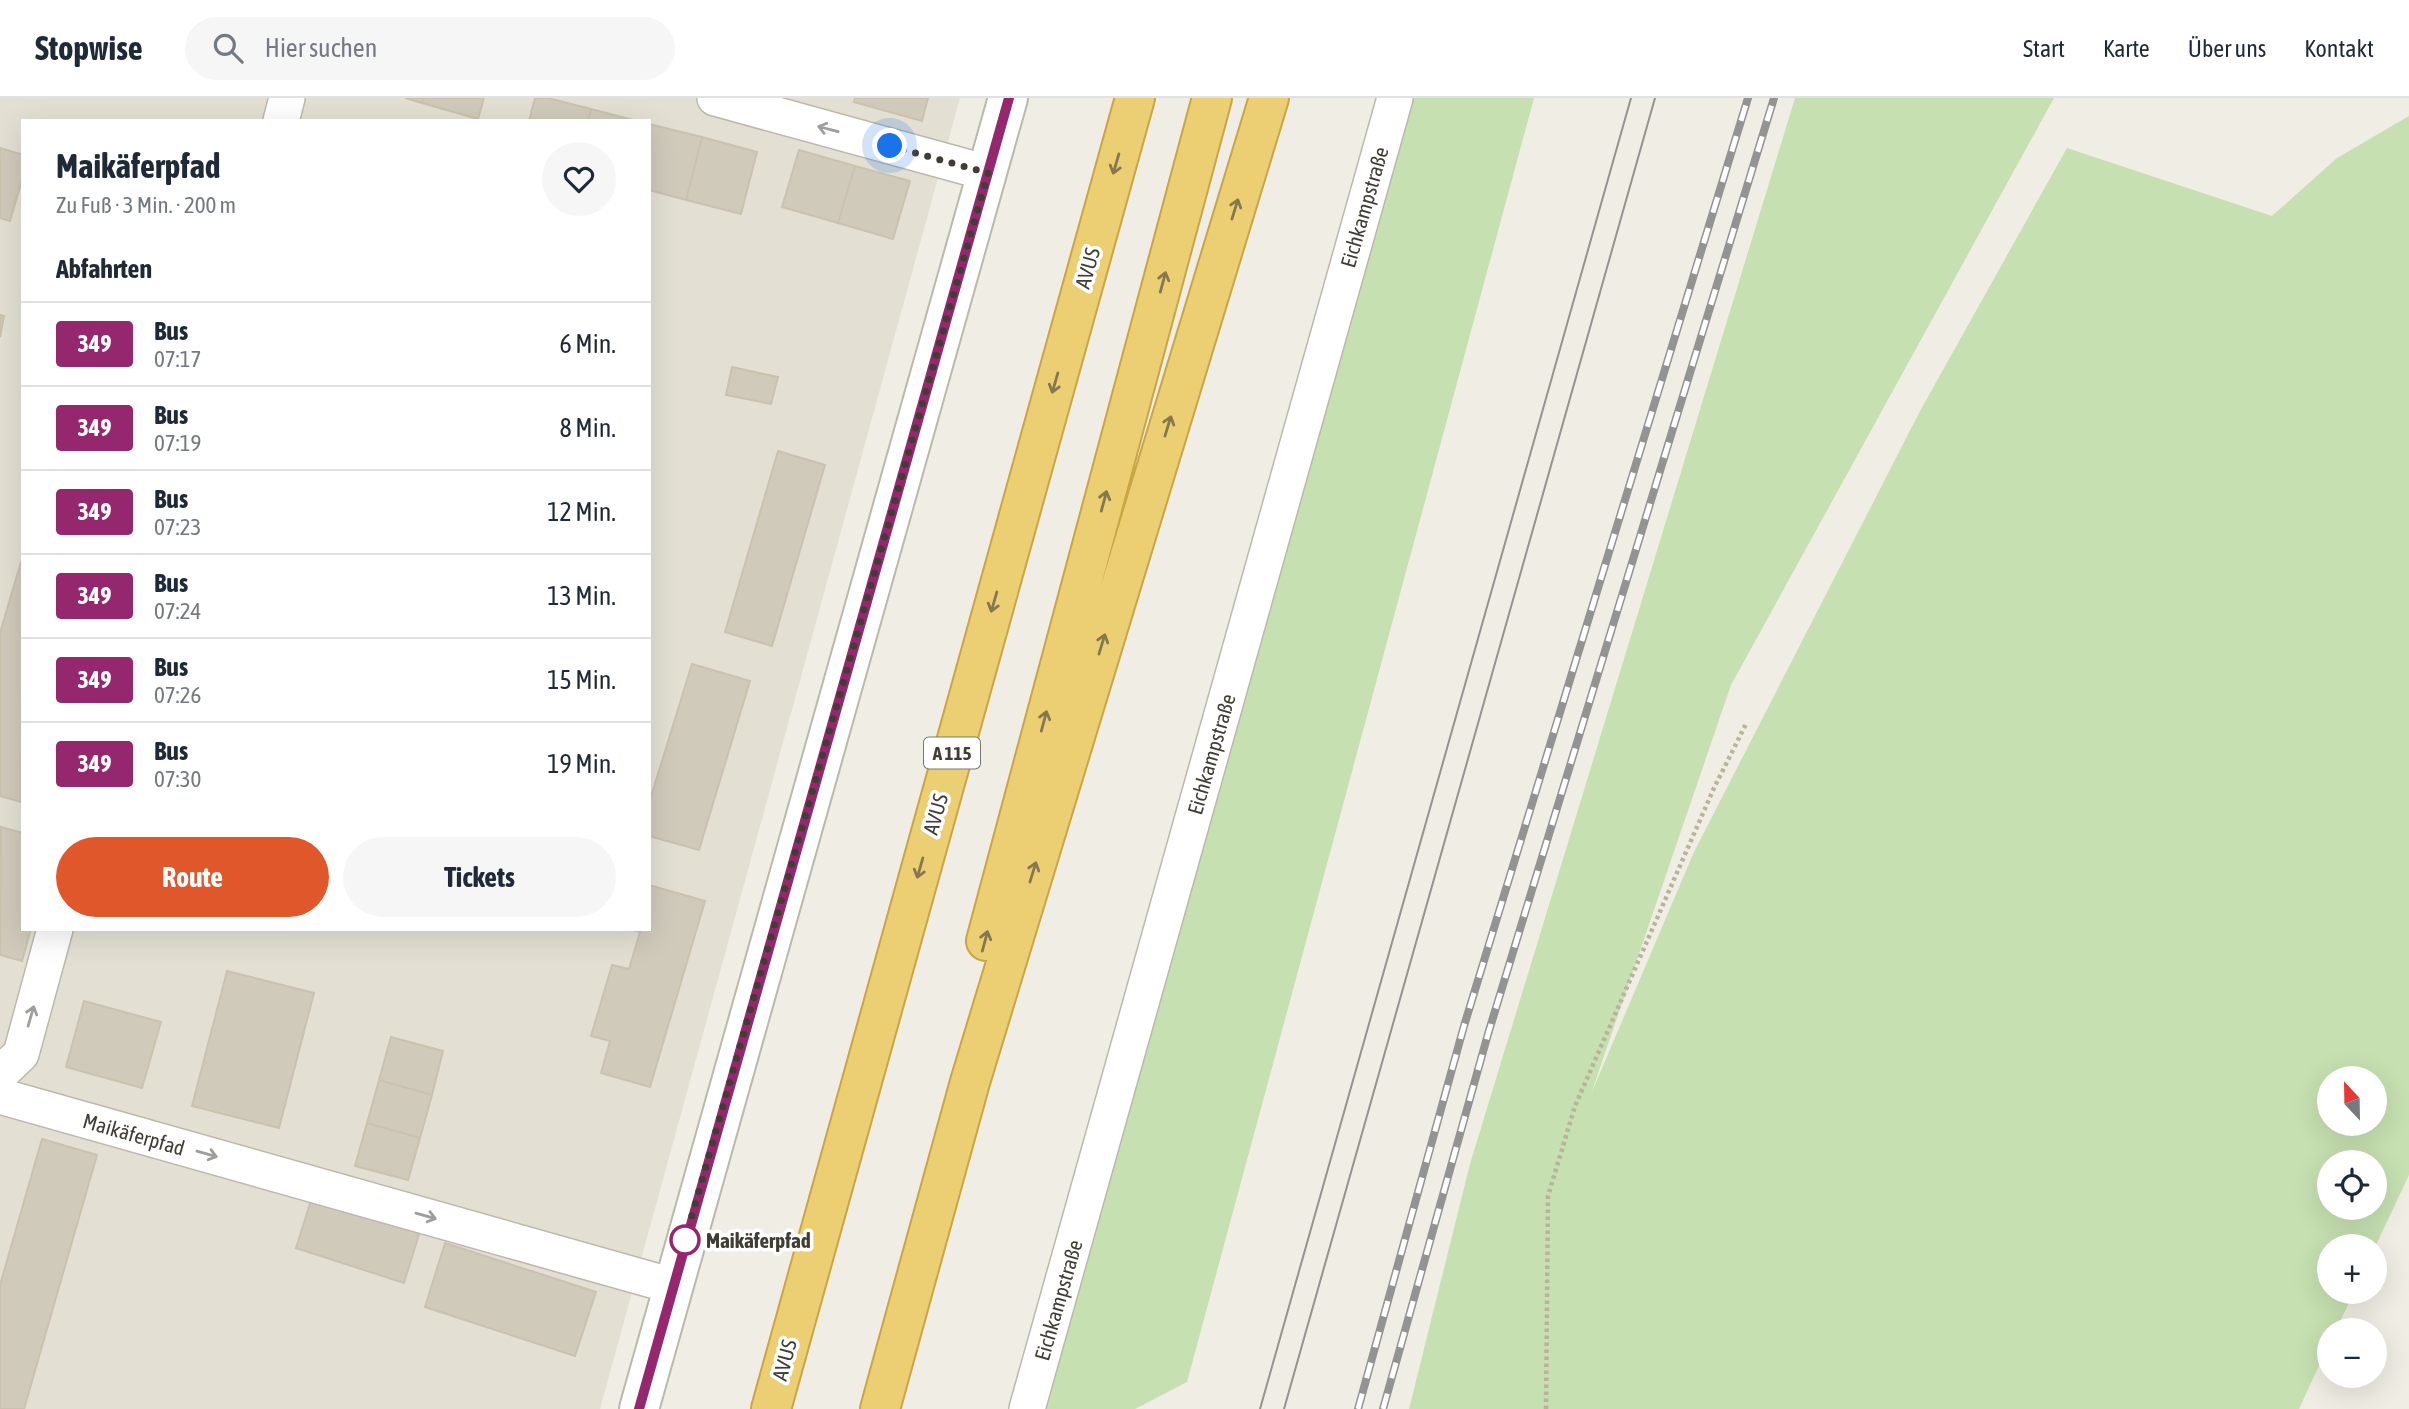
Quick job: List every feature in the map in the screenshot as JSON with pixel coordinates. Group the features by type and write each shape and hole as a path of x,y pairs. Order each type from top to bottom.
{"highway":[{"name":"AVUS","path":"771,1409 1135,98"},
{"path":"860,1409 1212,98"},
{"path":"880,1409 978,1056 1269,98"}],"street":[{"path":"282,119 287,98"},
{"path":"715,98 988,173"},
{"path":"639,1409 1009,98"},
{"name":"Eichkampstraße","path":"1027,1409 1395,98"},
{"path":"0,1074 21,1054 54,931"},
{"name":"Maikäferpfad","path":"0,1096 673,1286"}],"path":[{"path":"1546,1409 1548,1196 1575,1106 1714,788 1747,722"}],"shaded area":[{"path":"0,98 960,98 600,1409 0,1409"}],"green space":[{"path":"1408,98 1534,98 1187,1382 1135,1409 1043,1409"},
{"path":"1795,98 2054,98 1731,685 1591,1094 1694,852 1920,411 2067,148 2272,216 2337,158 2409,116 2409,1175 2381,1234 2317,1234 2317,1304 2348,1304 2342,1318 2317,1318 2317,1370 2299,1409 1409,1409 1470,1164"}],"building":[{"path":"405,98 424,98 422,103"},
{"path":"424,98 484,98 478,119 422,103"},
{"path":"535,98 548,98 591,109 588,119 530,119"},
{"path":"855,98 928,98 922,121 854,102"},
{"path":"591,109 629,119 588,119"},
{"path":"651,124 702,137 686,200 651,191"},
{"path":"702,137 757,152 741,214 686,200"},
{"path":"0,148 21,154 21,183 10,221 0,218"},
{"path":"799,150 855,166 838,223 782,207"},
{"path":"855,166 910,181 893,239 838,223"},
{"path":"0,315 4,316 0,337"},
{"path":"732,367 778,377 771,404 726,395"},
{"path":"778,451 825,465 772,646 725,632"},
{"path":"21,562 21,802 0,796 0,633"},
{"path":"692,664 750,681 699,850 651,837 651,797"},
{"path":"1,827 21,832 21,931 30,931 22,961 0,955"},
{"path":"651,886 705,901 650,1087 601,1073 610,1041 591,1036 612,965 629,969 640,932 636,931 651,931"},
{"path":"227,971 314,993 279,1128 192,1106"},
{"path":"84,1001 161,1022 142,1088 66,1067"},
{"path":"391,1037 443,1051 432,1095 379,1080"},
{"path":"379,1080 432,1095 420,1138 367,1123"},
{"path":"367,1123 420,1138 408,1180 355,1166"},
{"path":"42,1139 97,1155 24,1409 0,1409 0,1285"},
{"path":"312,1197 420,1231 404,1283 296,1248"},
{"path":"445,1243 596,1292 575,1356 425,1307"}],"tram line":[{"path":"1260,1409 1631,98"},
{"path":"1284,1409 1655,98"}],"railway":[{"path":"1358,1409 1464,1026 1748,98"},
{"path":"1383,1409 1488,1034 1774,98"}],"bus line":[{"name":"349","path":"639,1409 1009,98"}],"place":[{"name":"Maikäferpfad","path":"685,1240"}],"route":[{"path":"685,1240 988,173 890,146"}]}
